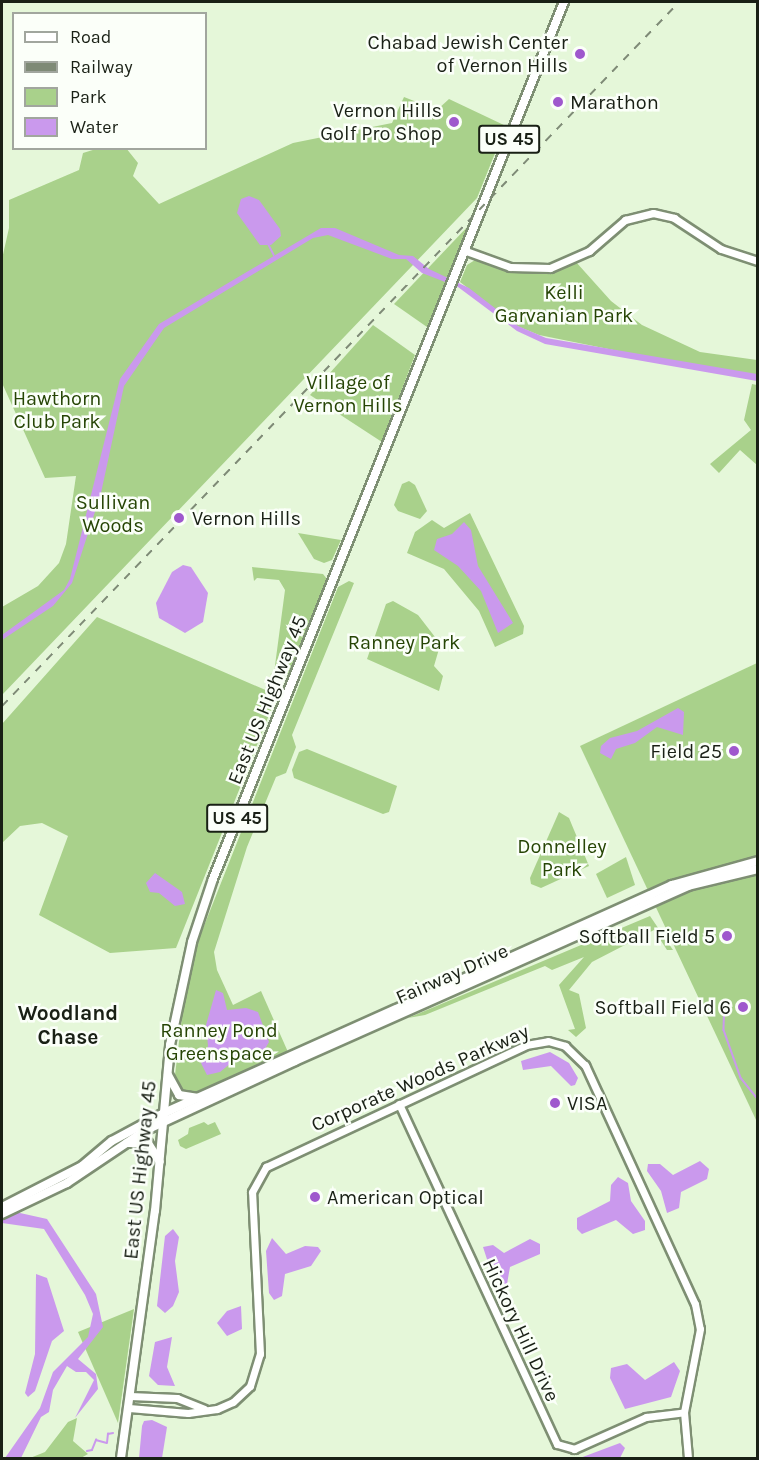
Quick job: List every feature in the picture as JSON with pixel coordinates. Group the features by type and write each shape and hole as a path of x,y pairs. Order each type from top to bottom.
{"main road":[{"name":"US 45","path":"466,251 564,2"},
{"name":"East US Highway 45","path":"121,1458 160,1163 167,1072 185,966 203,906 466,251"},
{"name":"Fairway Drive","path":"164,1117 197,1098 672,885 758,861"},
{"name":"Fairway Drive","path":"164,1117 652,901 705,881 758,869"},
{"path":"167,1072 180,1095 197,1098"},
{"path":"5,1209 67,1183 164,1117"},
{"path":"5,1209 82,1166 112,1141 164,1117"},
{"path":"116,1148 130,1142 148,1143 160,1163"}],"street":[{"path":"466,251 510,267 550,268 589,250 625,220 653,213 674,218 721,249 758,261"},
{"name":"Corporate Woods Parkway","path":"129,1408 188,1413 206,1410 239,1398 250,1386 259,1363 252,1207 258,1178 279,1159 535,1042 565,1046 579,1057 695,1304 700,1336 684,1412 688,1458"},
{"name":"Hickory Hill Drive","path":"399,1104 557,1444 574,1449 646,1417 684,1412"},
{"path":"130,1396 177,1398 206,1410"}],"green space":[{"path":"404,97 437,110 449,99 506,126 477,198 2,695 2,607 38,586 59,563 66,544 76,476 45,478 2,383 2,259 9,228 9,200 79,170 83,153 93,150 128,150 138,163 133,176 159,204 293,143 392,123"},
{"name":"Village of Vernon Hills","path":"470,224 427,327 394,304"},
{"name":"Kelli Garvanian Park","path":"475,260 524,271 543,271 576,262 611,301 642,325 700,352 757,360 757,379 539,335 517,326 460,282 467,265"},
{"path":"373,325 415,355 382,442 310,395"},
{"path":"752,384 757,385 757,465 740,450 719,473 710,464 751,430 744,420"},
{"path":"409,481 415,485 427,511 420,519 398,511 394,505 402,484"},
{"path":"470,513 524,626 523,634 495,647 479,611 444,569 407,553 415,532 432,520 444,528"},
{"path":"298,533 341,540 332,560 324,563 314,559"},
{"path":"252,567 323,574 327,579 289,673 282,679 270,674 274,673 285,590 279,580 257,578 254,581"},
{"name":"Ranney Pond Greenspace","path":"349,581 354,583 292,735 296,747 286,773 276,777 247,847 214,952 217,970 233,1005 261,991 288,1052 195,1095 185,1094 176,1083 175,1075 185,992 200,936 338,587"},
{"name":"Ranney Park","path":"393,601 418,615 435,637 439,649 434,666 443,676 439,691 367,659 386,604"},
{"path":"97,617 277,695 176,948 110,953 39,915 68,836 42,823 20,826 2,843 2,724"},
{"path":"757,663 757,1122 580,746"},
{"path":"307,749 397,786 389,812 383,814 294,778 292,770 299,752"},
{"name":"Donnelley Park","path":"559,812 569,818 589,866 541,888 531,884 530,878"},
{"path":"626,857 635,885 607,898 596,874"},
{"path":"650,916 673,950 667,950 654,930 592,962 569,990 579,994 586,1028 576,1037 568,1030 575,1029 559,985 584,957 552,970 545,966 425,1015 408,1018"},
{"path":"204,1122 208,1125 215,1122 221,1134 186,1149 180,1146 178,1140 188,1134 189,1128"},
{"path":"134,1309 118,1423 78,1332"},
{"path":"77,1418 73,1441 88,1454 81,1458 30,1458 45,1452 68,1422"}],"water":[{"path":"249,196 259,200 280,229 281,236 271,245 260,245 237,213 241,199"},
{"path":"321,228 335,228 399,255 413,256 429,269 469,288 518,326 546,338 757,374 757,381 545,344 517,331 458,287 422,273 406,259 392,259 328,235 313,238 164,328 124,386 101,493 72,583 53,606 2,640 2,635 64,590 70,579 120,379 159,324"},
{"path":"464,522 471,530 478,566 513,623 498,633 481,591 458,566 434,550 437,539 452,534"},
{"path":"183,565 191,567 208,593 203,622 185,633 159,618 156,603 172,572"},
{"path":"678,708 684,712 683,735 657,727 635,743 616,749 611,759 600,753 601,746 610,738 637,731"},
{"path":"155,873 182,892 185,904 175,906 159,893 150,892 146,883"},
{"path":"216,990 223,993 227,1010 246,1008 258,1012 269,1042 262,1054 242,1054 220,1072 207,1075 201,1063 208,1046 206,1025"},
{"path":"550,1052 569,1063 578,1078 575,1085 571,1086 551,1066 523,1070 521,1061"},
{"path":"700,1161 709,1169 707,1179 681,1192 679,1208 667,1213 661,1191 647,1171 648,1164 660,1164 673,1175"},
{"path":"618,1177 628,1183 631,1201 645,1221 645,1230 633,1234 616,1220 582,1234 577,1229 577,1218 610,1201 611,1185"},
{"path":"2,1209 47,1219 96,1294 103,1327 78,1359 96,1374 98,1389 75,1418 94,1380 86,1372 76,1372 67,1366 53,1390 49,1412 41,1417 21,1458 5,1458 40,1408 53,1372 88,1337 93,1314 85,1295 44,1229 2,1223"},
{"path":"173,1229 179,1237 175,1261 179,1292 173,1306 165,1313 157,1306 165,1236"},
{"path":"272,1238 286,1254 305,1246 318,1247 321,1251 311,1266 285,1274 282,1296 274,1300 269,1293 266,1251"},
{"path":"530,1239 540,1244 540,1254 510,1267 507,1284 496,1287 483,1247 493,1245 504,1253"},
{"path":"36,1274 47,1278 64,1331 52,1341 35,1391 28,1397 25,1393 35,1354"},
{"path":"241,1306 242,1329 227,1336 217,1323 227,1311"},
{"path":"172,1337 167,1367 175,1386 158,1385 149,1376 155,1342"},
{"path":"674,1362 680,1371 671,1397 625,1409 610,1378 611,1368 627,1364 645,1380"},
{"path":"152,1420 167,1427 162,1458 139,1458 142,1426 144,1421"},
{"path":"620,1443 625,1448 620,1458 580,1458"}],"waterway":[{"path":"269,245 274,255"},
{"path":"725,1000 724,1030 741,1078 758,1099"},
{"path":"87,1451 92,1450 96,1440 107,1443 108,1434 113,1433"}],"railway":[{"path":"2,706 679,2"}],"place":[{"name":"Chabad Jewish Center of Vernon Hills","path":"580,54"},
{"name":"Marathon","path":"558,102"},
{"name":"Vernon Hills Golf Pro Shop","path":"454,122"},
{"name":"Vernon Hills","path":"179,518"},
{"name":"Field 25","path":"734,751"},
{"name":"Softball Field 5","path":"727,936"},
{"name":"Softball Field 6","path":"743,1007"},
{"name":"VISA","path":"555,1103"},
{"name":"American Optical","path":"315,1197"}],"district":[{"name":"Woodland Chase","path":"68,1025"}],"park label":[{"name":"Hawthorn Club Park","path":"57,410"},
{"name":"Sullivan Woods","path":"113,514"}]}
